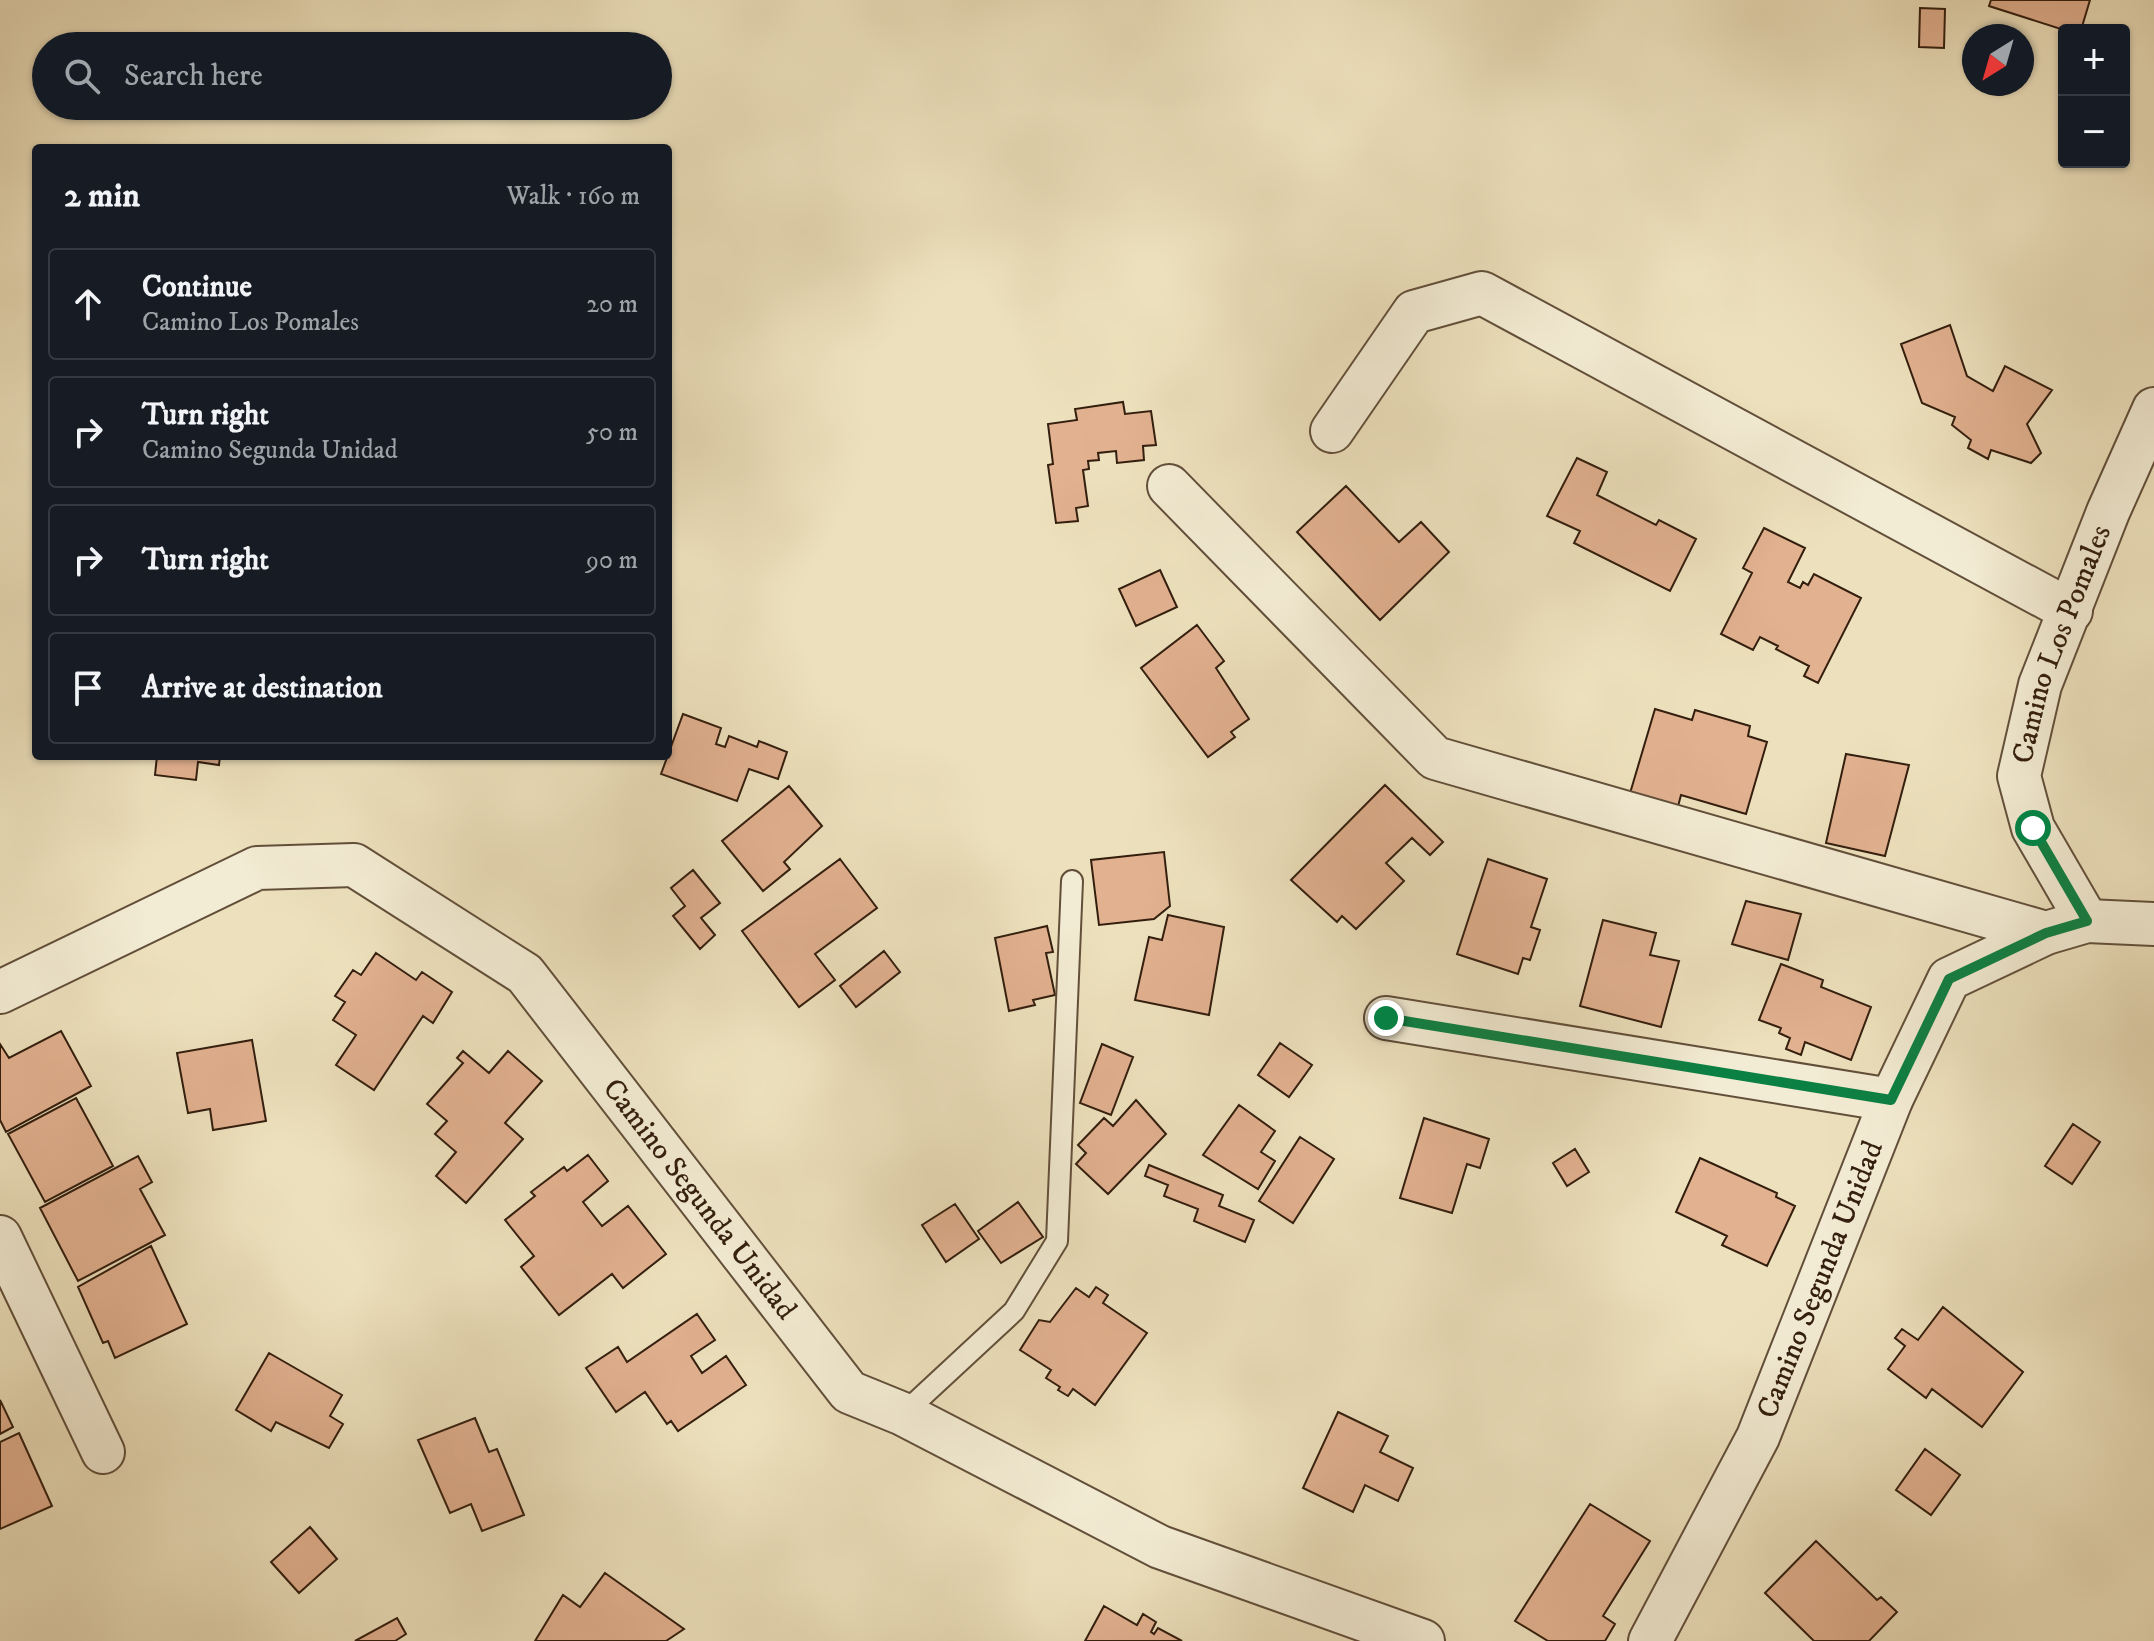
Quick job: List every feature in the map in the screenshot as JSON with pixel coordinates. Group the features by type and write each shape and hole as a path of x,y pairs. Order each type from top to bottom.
{"street":[{"path":"1332,431 1414,312 1482,293 2071,611"},
{"name":"Camino Los Pomales","path":"2087,921 2033,828 2019,776 2040,685 2108,512 2154,409"},
{"path":"1169,486 1435,758 2046,933"},
{"name":"Camino Segunda Unidad","path":"0,992 257,868 354,865 525,974 849,1392 903,1414 1160,1547 1423,1641"},
{"name":"Camino Segunda Unidad","path":"1650,1641 1758,1437 1891,1100 1949,979 2046,933 2087,921 2154,924"},
{"path":"1386,1018 1891,1100"},
{"path":"0,1237 103,1452"}],"lane":[{"path":"903,1414 1014,1311 1057,1241 1072,881"}],"building":[{"path":"1991,0 2090,0 2083,24 2058,24 2058,28 1989,6"},
{"path":"1920,8 1945,9 1944,48 1919,47"},
{"path":"1950,325 1967,376 1993,391 2005,366 2052,390 2027,424 2041,453 2031,463 1991,450 1988,459 1968,448 1971,440 1952,425 1955,417 1922,403 1901,344"},
{"path":"1123,402 1125,414 1151,411 1156,445 1143,446 1144,460 1117,463 1116,451 1098,453 1099,460 1088,461 1089,469 1083,470 1088,506 1076,508 1078,521 1056,523 1048,465 1053,464 1048,424 1077,420 1075,409"},
{"path":"1577,458 1607,472 1597,495 1656,525 1659,520 1696,539 1670,591 1574,543 1580,531 1547,516"},
{"path":"1346,486 1399,542 1421,522 1449,552 1380,620 1297,532"},
{"path":"1764,528 1805,548 1788,582 1800,588 1803,582 1808,585 1814,574 1861,598 1818,683 1804,676 1809,666 1776,649 1778,646 1760,637 1753,650 1721,634 1752,573 1743,568"},
{"path":"1160,570 1177,607 1136,626 1119,589"},
{"path":"1197,625 1224,661 1216,668 1249,719 1231,732 1235,737 1208,757 1141,668"},
{"path":"1655,709 1692,720 1695,710 1750,726 1748,736 1767,742 1746,814 1681,795 1676,814 1628,800"},
{"path":"683,714 721,728 716,744 725,747 729,736 757,747 759,741 787,752 778,779 749,769 737,801 661,774 666,760 672,760 672,744"},
{"path":"1846,754 1909,765 1885,856 1826,843"},
{"path":"157,760 220,760 219,765 198,762 196,780 155,775"},
{"path":"1385,785 1443,842 1430,855 1412,838 1386,863 1404,881 1356,929 1342,916 1337,922 1291,880"},
{"path":"789,786 822,826 784,862 790,869 763,891 722,841"},
{"path":"1164,852 1170,906 1154,919 1099,925 1091,860"},
{"path":"840,859 877,908 815,954 835,980 799,1007 742,931"},
{"path":"1488,859 1547,879 1531,927 1540,930 1530,960 1523,958 1518,974 1457,954"},
{"path":"693,870 720,903 701,918 715,935 700,949 673,916 685,906 671,888"},
{"path":"1746,901 1801,914 1788,960 1732,944"},
{"path":"1168,915 1224,927 1209,1015 1135,1000 1149,937 1162,940"},
{"path":"1603,920 1656,933 1650,955 1679,961 1661,1027 1580,1006"},
{"path":"1047,926 1053,952 1046,953 1055,995 1033,1000 1035,1005 1009,1011 995,938"},
{"path":"884,951 900,972 856,1007 840,986"},
{"path":"376,953 416,980 422,972 452,992 433,1023 423,1016 374,1090 336,1065 356,1035 333,1020 345,1002 335,996 353,970 361,975"},
{"path":"1781,964 1823,980 1821,987 1871,1007 1851,1060 1805,1042 1801,1055 1786,1049 1790,1038 1779,1033 1781,1028 1759,1020"},
{"path":"61,1031 91,1086 6,1132 0,1120 0,1044 9,1058"},
{"path":"252,1040 266,1121 213,1130 210,1109 188,1113 177,1053"},
{"path":"1280,1043 1312,1065 1289,1097 1258,1075"},
{"path":"1102,1044 1133,1057 1111,1115 1080,1103"},
{"path":"463,1051 489,1073 508,1051 542,1081 505,1123 523,1139 466,1203 436,1176 456,1152 435,1134 447,1121 427,1104 463,1063 457,1058"},
{"path":"76,1098 113,1166 45,1202 8,1134"},
{"path":"1136,1100 1166,1134 1108,1194 1076,1164 1086,1153 1078,1145 1104,1118 1113,1126"},
{"path":"1239,1105 1275,1131 1261,1152 1275,1161 1258,1189 1203,1155"},
{"path":"1424,1118 1489,1139 1480,1168 1467,1164 1452,1213 1400,1198"},
{"path":"2073,1124 2100,1142 2072,1184 2045,1166"},
{"path":"1300,1137 1334,1159 1293,1223 1259,1201"},
{"path":"1575,1149 1589,1172 1567,1186 1553,1163"},
{"path":"588,1155 608,1181 583,1202 602,1226 628,1206 666,1254 623,1288 612,1274 559,1315 521,1267 534,1256 505,1220 535,1196 531,1192 564,1167 567,1171"},
{"path":"138,1156 152,1182 140,1189 165,1235 78,1281 40,1208"},
{"path":"1700,1158 1777,1193 1776,1197 1795,1206 1767,1266 1722,1245 1727,1236 1676,1212"},
{"path":"1149,1165 1223,1195 1219,1206 1254,1220 1245,1242 1194,1221 1198,1209 1164,1196 1168,1185 1145,1176"},
{"path":"1018,1202 1043,1237 1001,1263 978,1231"},
{"path":"955,1204 979,1239 946,1262 922,1225"},
{"path":"151,1246 187,1324 115,1358 108,1341 103,1343 78,1287"},
{"path":"1096,1287 1108,1295 1103,1303 1147,1333 1095,1405 1073,1389 1068,1396 1058,1390 1060,1387 1046,1378 1051,1370 1020,1350 1039,1320 1050,1322 1076,1288 1089,1297"},
{"path":"1943,1307 2023,1372 1982,1427 1932,1389 1926,1398 1888,1369 1905,1346 1895,1338 1902,1329 1918,1340"},
{"path":"697,1314 715,1340 691,1356 702,1373 726,1356 746,1385 678,1431 671,1421 667,1424 645,1392 616,1412 586,1368 618,1347 627,1362"},
{"path":"269,1353 342,1395 330,1416 343,1424 329,1448 276,1422 271,1431 236,1410"},
{"path":"0,1400 13,1427 0,1434"},
{"path":"1338,1412 1388,1436 1380,1452 1413,1468 1398,1501 1365,1485 1353,1512 1303,1488"},
{"path":"475,1418 489,1452 497,1449 524,1515 482,1531 471,1504 450,1513 418,1440"},
{"path":"19,1433 52,1506 0,1529 0,1442"},
{"path":"1925,1449 1960,1475 1931,1515 1896,1490"},
{"path":"1590,1504 1650,1541 1603,1616 1615,1624 1605,1641 1548,1641 1515,1621"},
{"path":"310,1527 337,1559 299,1593 271,1562"},
{"path":"1816,1541 1877,1600 1881,1597 1897,1612 1869,1641 1814,1641 1765,1593"},
{"path":"605,1573 684,1629 666,1641 535,1641 563,1595 580,1607"},
{"path":"1104,1606 1137,1625 1143,1614 1156,1622 1151,1632 1154,1634 1158,1628 1182,1641 1085,1641"},
{"path":"397,1618 406,1634 395,1641 355,1641"}],"route":[{"path":"1386,1018 1891,1100 1949,979 2046,933 2087,921 2033,828"}]}
